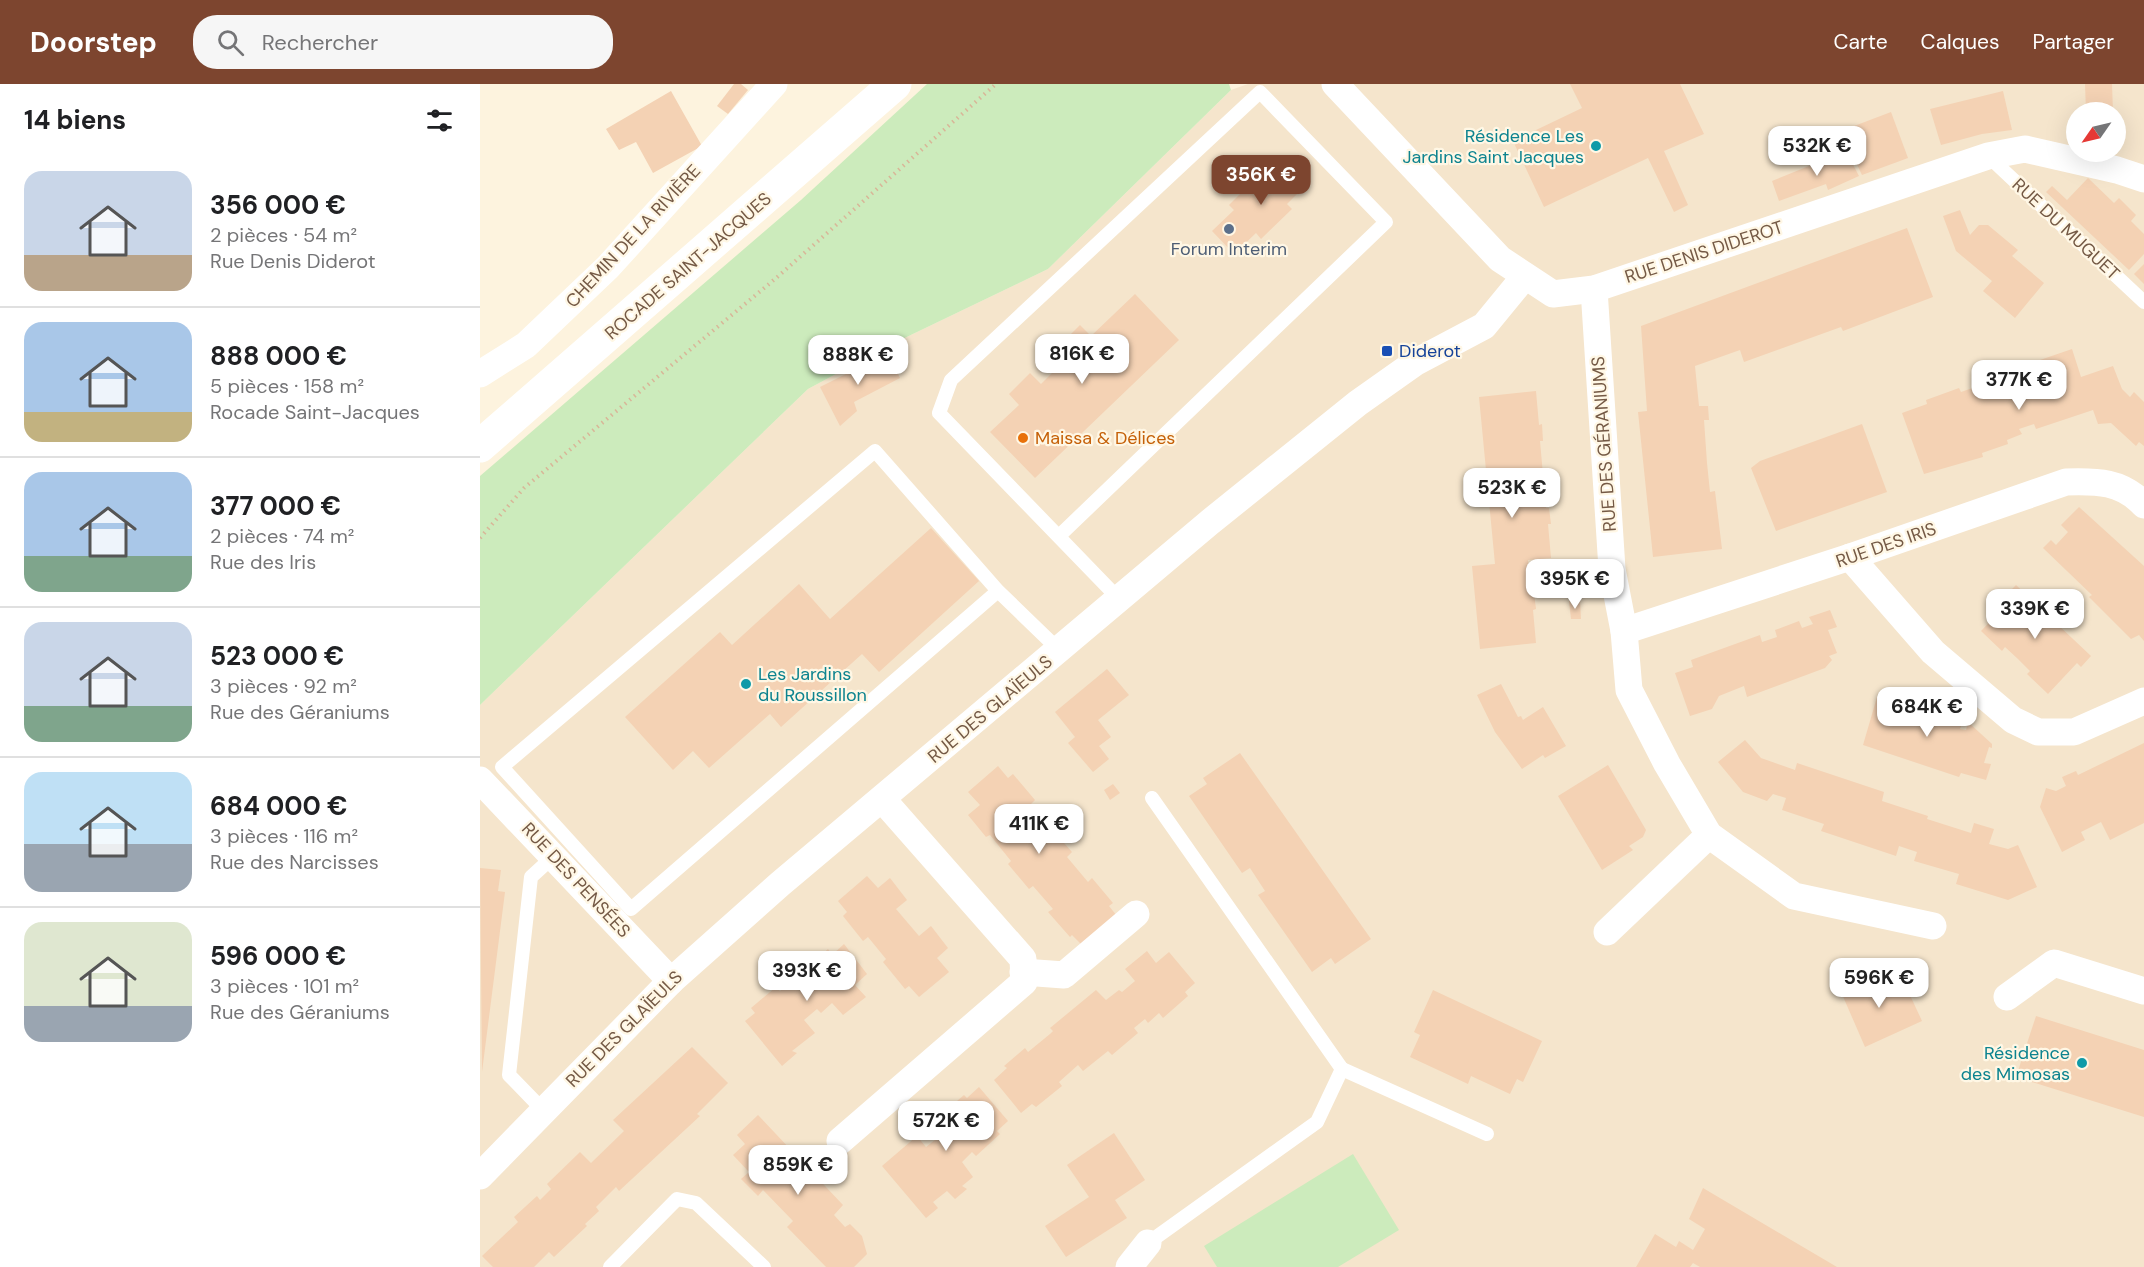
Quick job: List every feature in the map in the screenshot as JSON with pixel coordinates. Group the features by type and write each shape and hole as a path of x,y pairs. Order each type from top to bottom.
{"main road":[{"name":"ROCADE SAINT-JACQUES","path":"480,446 895,84"}],"street":[{"name":"CHEMIN DE LA RIVIÈRE","path":"480,374 526,345 608,267 774,84"},
{"name":"RUE DENIS DIDEROT","path":"1335,84 1500,258 1553,294 1593,289 1988,156 2025,150 2117,170 2144,180"},
{"name":"RUE DES GLAÏEULS","path":"480,1176 671,981 780,884 883,800 1119,599 1358,403 1416,362 1484,326 1526,276"},
{"name":"RUE DES GÉRANIUMS","path":"1593,289 1612,569 1624,631 1629,690 1667,764 1709,835 1794,896 1933,926"},
{"name":"RUE DES IRIS","path":"1624,631 1850,557 2066,482 2096,481 2131,491 2144,505"},
{"path":"1850,557 1933,652 2013,720 2021,724 2038,732 2074,732 2144,701"},
{"name":"RUE DES PENSÉES","path":"480,780 671,981"},
{"path":"840,1141 1024,982 1023,959 883,800"},
{"path":"1607,932 1709,835"},
{"path":"1023,972 1064,975 1136,914"},
{"path":"2007,997 2054,963 2144,991"},
{"path":"1129,1267 1148,1243"}],"lane":[{"path":"1059,536 1386,222 1264,88 951,380 939,413 1119,599"},
{"name":"RUE DU MUGUET","path":"1988,156 2144,302"},
{"path":"998,591 631,909 502,767 875,451 998,591 1059,650"},
{"path":"1152,798 1342,1069 1487,1134"},
{"path":"543,1110 509,1075 531,878 554,856"},
{"path":"1148,1243 1317,1122 1342,1069"},
{"path":"610,1267 677,1199 696,1203 764,1267"}],"path":[{"path":"480,538 524,488 775,279 996,84"}],"shaded area":[{"path":"1248,84 2144,84 2144,1267 480,1267 480,705 808,389 890,345 1048,269 1231,90"}],"green space":[{"path":"927,84 1229,84 1231,90 1048,269 890,345 808,389 480,705 480,476 801,200"},
{"path":"1353,1154 1399,1230 1338,1267 1217,1267 1204,1246"}],"building":[{"path":"734,84 741,84 748,90 728,114 717,106"},
{"name":"Résidence Les Jardins Saint Jacques","path":"1570,84 1680,84 1704,134 1664,151 1688,205 1674,212 1648,158 1544,207 1513,141 1582,108"},
{"path":"2085,84 2112,84 2113,102 2086,102"},
{"path":"671,91 702,146 653,173 636,142 619,150 606,129"},
{"path":"2003,91 2012,130 1982,134 1941,145 1930,109"},
{"path":"1891,112 1908,158 1862,175 1841,131"},
{"path":"1846,151 1859,176 1828,190 1826,184 1779,201 1772,181"},
{"path":"1286,159 1309,182 1287,204 1292,209 1261,239 1256,233 1234,254 1212,231 1234,210 1229,205 1259,175 1264,180"},
{"path":"2088,178 2114,203 2119,198 2136,215 2131,221 2144,234 2144,254 2129,270 2046,192 2052,186 2067,200"},
{"path":"1960,210 1970,235 1979,225 1988,225 2018,250 2012,256 2044,283 2015,318 1983,291 1992,281 1956,251 1943,216"},
{"path":"1907,228 1933,297 1843,331 1841,327 1744,362 1740,350 1695,366 1699,406 1708,406 1709,420 1704,420 1707,463 1710,492 1715,491 1722,549 1653,557 1638,412 1647,411 1641,326"},
{"path":"2144,264 2144,284 2134,274"},
{"path":"1135,294 1179,340 1035,478 990,432 1019,405 1009,394 1030,373 1041,384 1067,358 1057,348 1080,325 1091,336"},
{"path":"2072,349 2081,377 2113,366 2122,389 2130,397 2134,392 2144,402 2144,446 2139,442 2136,446 2111,423 2098,424 2093,410 2036,429 2034,424 2019,429 2022,434 2007,440 2008,444 1982,453 1983,457 1924,474 1902,413 1927,404 1926,400 1959,388 1961,392 2033,369 2031,363"},
{"path":"888,353 900,378 854,402 857,411 840,426 820,387"},
{"path":"1536,391 1539,425 1542,424 1543,441 1540,441 1546,508 1549,508 1551,524 1548,524 1551,558 1528,560 1531,593 1534,593 1536,609 1533,610 1536,643 1480,649 1472,566 1495,564 1479,397"},
{"path":"1862,424 1887,492 1776,531 1751,468 1760,461"},
{"path":"2079,507 2144,566 2144,641 2139,635 2131,639 2089,597 2092,595 2043,548 2051,540 2056,545 2068,532 2061,525"},
{"name":"Les Jardins du Roussillon","path":"931,528 979,581 879,672 862,654 781,727 770,714 709,768 693,751 673,770 625,717 720,632 732,645 799,584 830,619"},
{"path":"2016,585 2091,656 2081,667 2077,663 2048,694 2027,674 2030,671 2018,659 2005,647 2002,651 1981,631 2010,601 2005,596"},
{"path":"1580,600 1581,619 1571,619 1569,601"},
{"path":"1830,610 1837,627 1828,630 1837,653 1829,656 1832,660 1825,668 1747,697 1744,686 1719,696 1712,709 1690,716 1675,673 1693,667 1691,660 1760,635 1762,642 1777,637 1775,630 1799,621 1802,628 1813,624 1809,617"},
{"path":"1107,669 1129,695 1098,720 1111,737 1099,746 1109,759 1093,772 1068,743 1075,737 1055,712"},
{"path":"1501,684 1518,717 1521,716 1523,720 1543,707 1566,746 1545,758 1543,755 1522,769 1495,732 1477,695"},
{"path":"1893,693 1914,701 1915,696 1932,701 1926,717 1944,723 1945,716 1963,720 1960,729 1966,730 1968,722 1992,744 1984,763 1991,764 1986,780 1961,773 1959,777 1863,745 1877,697 1890,702"},
{"path":"1745,740 1761,758 1795,770 1797,763 1884,792 1882,801 1928,816 1927,819 1971,833 1974,823 1994,829 1989,844 2008,849 2018,845 2037,887 2008,900 1956,884 1959,874 1914,861 1917,852 1899,846 1896,856 1821,831 1824,824 1782,810 1786,798 1773,794 1767,801 1743,792 1718,762"},
{"path":"2144,743 2144,823 2110,840 2101,822 2081,832 2085,840 2062,852 2040,807 2046,788 2056,791 2066,786 2062,777 2076,771 2078,775"},
{"path":"1240,753 1371,939 1335,964 1331,958 1312,972 1258,895 1265,891 1250,868 1242,873 1189,796 1207,784 1203,778"},
{"path":"1608,765 1646,830 1643,837 1629,846 1633,850 1602,870 1558,796"},
{"path":"998,766 1008,778 1013,774 1035,800 1031,804 1040,815 1047,810 1056,822 1050,827 1072,852 1067,857 1088,882 1092,878 1113,903 1109,906 1117,916 1082,945 1072,935 1070,937 1048,912 1053,909 1033,886 1029,889 1008,864 1011,861 990,835 986,837 968,815 980,805 968,792"},
{"path":"1113,784 1120,793 1110,800 1104,790"},
{"path":"480,868 501,870 498,891 505,892 482,1072"},
{"path":"867,876 878,888 890,878 907,900 896,909 919,936 931,926 948,948 937,958 949,972 919,997 909,986 905,989 883,962 886,959 868,937 863,941 843,916 847,912 838,901"},
{"path":"844,944 867,974 855,985 866,997 843,1015 832,1003 821,1013 817,1009 804,1020 815,1033 792,1051 797,1053 782,1066 745,1021 755,1013 751,1008 776,987 780,991 793,980 796,984 806,977 803,972 828,949 832,955"},
{"path":"1147,951 1156,963 1169,952 1195,983 1185,992 1188,996 1163,1018 1159,1013 1148,1023 1145,1019 1134,1028 1138,1033 1112,1055 1108,1051 1083,1071 1078,1065 1059,1082 1062,1086 1036,1107 1032,1104 1021,1113 994,1080 1007,1068 1004,1066 1025,1048 1028,1052 1050,1034 1053,1031 1050,1028 1096,990 1106,1000 1119,990 1122,992 1135,981 1125,969"},
{"path":"1874,979 1877,986 1888,981 1909,993 1922,1021 1865,1047 1838,985 1849,981"},
{"path":"1433,990 1542,1041 1523,1082 1517,1079 1510,1094 1471,1076 1468,1084 1410,1057 1420,1035 1414,1032"},
{"name":"Résidence des Mimosas","path":"2036,1016 2144,1050 2144,1117 2016,1077"},
{"path":"692,1047 728,1083 697,1114 700,1116 619,1191 616,1187 596,1207 599,1211 585,1224 587,1226 554,1257 549,1252 534,1267 493,1267 482,1256 518,1222 514,1217 537,1196 540,1200 551,1189 547,1184 580,1152 591,1163 624,1131 613,1120"},
{"path":"979,1087 1008,1121 997,1131 1000,1134 976,1156 972,1152 962,1162 973,1177 962,1186 967,1189 955,1199 947,1191 933,1202 938,1208 926,1218 882,1166 917,1136 926,1147 940,1136 933,1128 945,1117 943,1113 964,1095 967,1098"},
{"path":"758,1115 843,1205 834,1215 845,1227 850,1224 862,1236 867,1254 854,1267 826,1267 787,1227 793,1221 763,1190 758,1196 741,1179 749,1172 733,1155 745,1144 737,1135"},
{"path":"1114,1133 1145,1180 1115,1200 1127,1218 1066,1257 1045,1226 1089,1197 1067,1165"},
{"path":"1703,1188 1837,1267 1700,1267 1693,1263 1690,1267 1636,1267 1655,1234 1676,1247 1679,1241 1693,1250 1705,1229 1689,1219"}],"place":[{"name":"Résidence Les Jardins Saint Jacques","path":"1596,146"},
{"name":"Forum Interim","path":"1229,229"},
{"name":"Diderot","path":"1387,351"},
{"name":"Maissa & Délices","path":"1023,438"},
{"name":"Les Jardins du Roussillon","path":"746,684"},
{"name":"Résidence des Mimosas","path":"2082,1063"}]}
